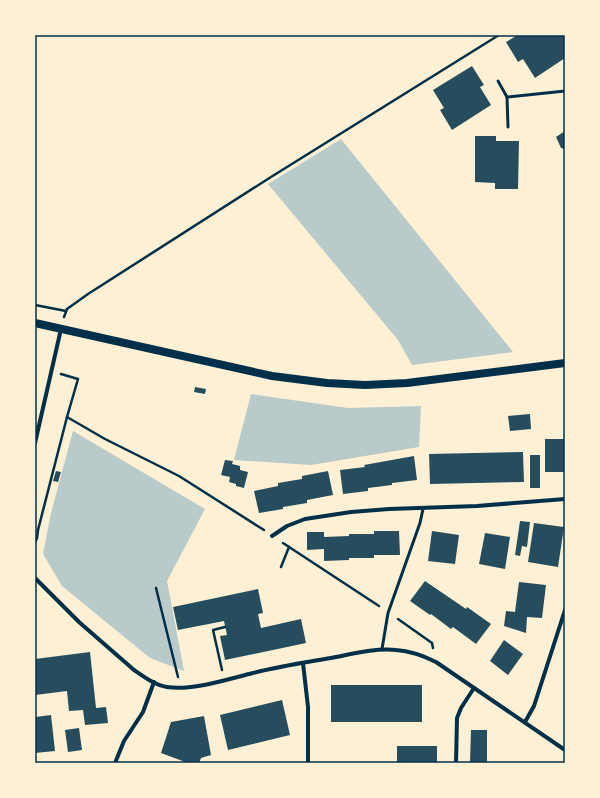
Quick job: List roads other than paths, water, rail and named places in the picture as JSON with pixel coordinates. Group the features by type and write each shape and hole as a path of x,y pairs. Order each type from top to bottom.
{"main road":[{"path":"35,323 272,376 327,383 365,385 408,383 565,363"}],"street":[{"path":"35,443 61,328"},
{"path":"272,536 287,526 305,519 351,512 389,509 423,509 565,499"},
{"path":"35,578 79,622 134,670 165,687 180,687 224,681 303,663 382,649 398,650 410,652 436,662 565,750"},
{"path":"525,722 534,706 565,610"},
{"path":"303,663 308,707 308,763"},
{"path":"115,763 124,741 143,712 154,682"},
{"path":"456,763 457,718 474,688"}],"lane":[{"path":"498,81 507,97 508,126"},
{"path":"507,97 565,91"},
{"path":"382,649 388,613 420,523 423,509"}]}
